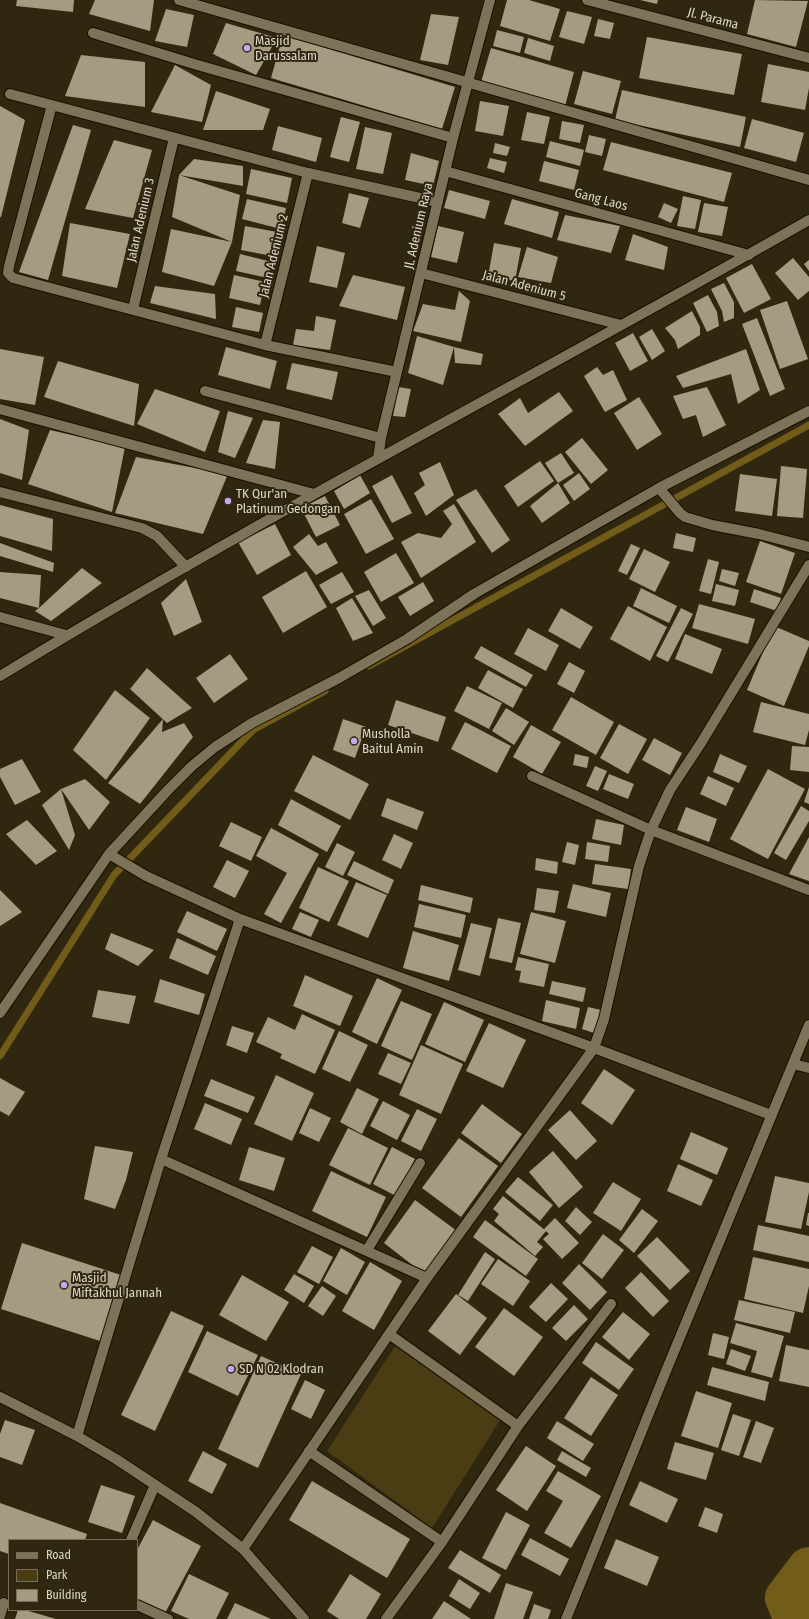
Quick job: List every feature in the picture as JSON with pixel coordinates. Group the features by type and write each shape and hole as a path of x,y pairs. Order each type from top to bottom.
{"street":[{"path":"179,0 468,84 809,180"},
{"name":"Jl. Adenium Raya","path":"378,460 381,438 453,138 490,0"},
{"name":"Jl. Parama","path":"587,0 809,58"},
{"path":"93,33 194,64 453,138"},
{"path":"10,94 308,173 438,202"},
{"path":"52,105 8,273 18,280 133,309 265,345 397,372"},
{"name":"Jalan Adenium 3","path":"133,309 174,138"},
{"name":"Gang Laos","path":"445,171 749,255"},
{"name":"Jalan Adenium 2","path":"265,345 308,173"},
{"path":"0,676 66,635 314,494 749,255 809,220"},
{"name":"Jalan Adenium 5","path":"421,273 621,325"},
{"path":"205,391 381,438"},
{"path":"0,409 314,494"},
{"path":"0,1012 114,857 192,766 232,735 339,678 406,639 474,594 659,488 809,411"},
{"path":"659,488 680,513 691,519 809,547"},
{"path":"0,492 142,528 157,536 186,567"},
{"path":"243,1549 427,1278 594,1048 604,1019 639,866 651,830 670,790 701,743 809,565"},
{"path":"0,618 66,635"},
{"path":"532,776 651,830 809,890"},
{"path":"114,857 146,876 240,919 594,1048 771,1115"},
{"path":"77,1436 161,1159 240,919"},
{"path":"566,1619 809,1025"},
{"path":"792,1064 809,1068"},
{"path":"161,1159 427,1278"},
{"path":"366,1250 420,1163"},
{"path":"386,1619 442,1542 518,1426 611,1304"},
{"path":"389,1334 518,1426"},
{"path":"0,1397 77,1436 196,1512 243,1549 304,1619"},
{"path":"309,1452 442,1542"},
{"path":"131,1539 155,1485"},
{"path":"0,1616 4,1603"},
{"path":"138,1605 168,1619"}],"green space":[{"path":"395,1346 502,1417 432,1528 327,1451"}],"building":[{"path":"17,0 74,0 73,12 16,6"},
{"path":"95,0 154,0 150,31 89,14"},
{"path":"507,0 529,0 560,9 550,41 500,26"},
{"path":"640,0 658,0 657,4"},
{"path":"755,0 808,1 796,47 747,34"},
{"path":"166,9 194,15 187,47 155,41"},
{"path":"567,11 592,17 584,44 559,37"},
{"path":"431,14 459,17 448,65 420,60"},
{"path":"598,19 614,23 610,39 594,36"},
{"path":"226,23 277,38 256,75 213,54"},
{"path":"497,30 524,37 520,53 493,46"},
{"path":"283,35 455,87 442,129 271,78"},
{"path":"647,37 742,54 734,95 639,78"},
{"path":"528,38 554,46 550,61 524,53"},
{"path":"491,48 574,72 565,106 481,82"},
{"path":"81,55 145,62 145,107 65,96"},
{"path":"768,64 809,72 809,88 805,110 761,102"},
{"path":"175,65 211,85 202,122 151,112"},
{"path":"583,71 621,81 612,114 574,104"},
{"path":"622,90 746,117 740,147 615,120"},
{"path":"216,91 270,109 263,130 203,130"},
{"path":"480,101 509,106 503,136 475,131"},
{"path":"0,106 25,120 1,217 0,217"},
{"path":"527,112 550,117 544,144 521,140"},
{"path":"341,117 360,122 349,162 330,157"},
{"path":"752,119 804,133 796,162 744,148"},
{"path":"562,121 584,125 580,143 559,139"},
{"path":"73,125 91,130 48,280 19,272"},
{"path":"278,126 322,138 316,162 272,150"},
{"path":"365,127 392,133 383,174 356,169"},
{"path":"589,135 606,139 602,156 585,152"},
{"path":"114,140 152,150 133,218 85,209"},
{"path":"550,141 584,150 580,166 546,157"},
{"path":"611,142 732,173 724,202 603,170"},
{"path":"495,143 510,147 507,156 493,153"},
{"path":"411,153 439,161 433,186 405,180"},
{"path":"490,158 507,162 504,173 487,168"},
{"path":"194,159 243,166 243,186 179,175"},
{"path":"544,161 579,170 574,190 539,181"},
{"path":"251,169 292,178 287,203 246,194"},
{"path":"179,175 240,195 232,242 172,217"},
{"path":"449,190 490,201 485,219 444,208"},
{"path":"349,193 369,198 360,228 342,223"},
{"path":"683,196 701,200 695,229 677,226"},
{"path":"247,199 286,208 281,229 242,219"},
{"path":"512,199 559,212 552,238 504,224"},
{"path":"664,203 678,209 671,223 658,217"},
{"path":"704,203 728,207 722,236 698,232"},
{"path":"565,215 620,226 611,253 557,240"},
{"path":"70,223 130,234 117,288 62,276"},
{"path":"245,226 277,232 272,256 241,250"},
{"path":"438,226 464,232 457,263 431,257"},
{"path":"171,229 232,242 214,286 162,272"},
{"path":"633,234 668,247 664,270 625,260"},
{"path":"494,243 521,248 515,281 488,277"},
{"path":"317,246 345,253 337,288 309,282"},
{"path":"527,247 558,257 551,283 518,277"},
{"path":"240,254 272,262 268,278 236,271"},
{"path":"793,258 809,277 809,291 798,300 775,273"},
{"path":"809,260 809,271 804,264"},
{"path":"752,264 771,299 744,313 726,278"},
{"path":"234,275 265,282 260,305 229,298"},
{"path":"353,275 405,287 397,320 339,306"},
{"path":"724,283 734,302 734,318 724,322 722,311 711,289"},
{"path":"155,286 215,294 216,319 150,303"},
{"path":"459,291 470,301 461,342 413,331 423,304 455,310"},
{"path":"708,295 717,312 719,326 707,332 693,303"},
{"path":"787,301 808,359 780,369 760,310"},
{"path":"236,307 263,313 259,332 232,327"},
{"path":"692,311 700,327 700,335 678,349 675,340 665,328"},
{"path":"316,316 336,320 330,350 293,345 296,329 314,331"},
{"path":"757,318 785,389 770,396 742,324"},
{"path":"652,329 665,351 652,360 639,337"},
{"path":"633,333 648,361 630,371 615,343"},
{"path":"417,336 454,347 443,385 408,373"},
{"path":"226,347 277,361 270,389 218,375"},
{"path":"454,347 483,354 481,365 455,363"},
{"path":"0,349 44,357 35,405 0,399"},
{"path":"746,349 760,390 738,404 731,374 683,388 676,376"},
{"path":"58,361 139,384 134,426 44,397"},
{"path":"292,363 338,372 332,400 286,389"},
{"path":"597,367 603,375 613,370 627,400 605,412 584,376"},
{"path":"398,387 411,389 405,417 393,416"},
{"path":"707,387 726,425 703,437 696,415 683,419 673,396"},
{"path":"155,389 220,411 205,452 137,424"},
{"path":"559,392 573,411 525,446 498,414 520,398 528,413"},
{"path":"639,397 662,434 637,450 614,413"},
{"path":"228,411 253,418 235,458 218,452"},
{"path":"0,419 29,430 22,480 0,473"},
{"path":"263,420 280,422 275,469 246,463"},
{"path":"50,430 125,447 112,512 28,484"},
{"path":"582,438 608,470 591,484 565,452"},
{"path":"561,453 574,473 558,483 545,463"},
{"path":"136,457 228,474 203,534 115,513"},
{"path":"540,461 554,481 518,507 504,486"},
{"path":"440,462 454,495 426,516 414,493 425,485 419,473"},
{"path":"781,466 807,469 803,518 777,516"},
{"path":"579,473 590,489 574,501 563,485"},
{"path":"740,474 777,479 772,516 735,511"},
{"path":"360,475 370,493 344,509 334,491"},
{"path":"392,475 412,513 392,523 372,486"},
{"path":"558,483 570,503 542,523 530,506"},
{"path":"476,489 510,540 492,553 456,500"},
{"path":"325,496 340,525 316,537 301,508"},
{"path":"371,499 394,539 366,554 344,514"},
{"path":"454,504 476,542 421,578 401,542 418,533 441,538 452,524 443,511"},
{"path":"0,505 53,519 52,551 0,536"},
{"path":"275,524 291,555 257,575 238,542"},
{"path":"676,533 696,538 693,552 673,548"},
{"path":"309,534 318,546 326,542 338,563 316,575 293,547"},
{"path":"760,541 795,553 781,594 746,582"},
{"path":"0,543 54,563 53,572 0,556"},
{"path":"631,544 640,548 627,575 618,571"},
{"path":"644,549 670,562 655,592 629,579"},
{"path":"396,553 414,583 381,602 364,572"},
{"path":"708,559 719,562 711,594 699,591"},
{"path":"82,568 102,583 51,621 35,611"},
{"path":"722,569 739,573 735,586 719,581"},
{"path":"306,571 327,607 283,633 262,597"},
{"path":"0,572 41,575 39,608 0,598"},
{"path":"342,572 354,592 331,604 319,585"},
{"path":"186,579 202,622 174,636 161,603"},
{"path":"423,582 434,601 410,616 398,597"},
{"path":"716,584 739,590 735,606 712,601"},
{"path":"641,588 677,606 669,623 633,606"},
{"path":"754,589 781,598 777,611 750,602"},
{"path":"369,590 386,618 373,626 355,596"},
{"path":"352,598 373,633 353,641 336,608"},
{"path":"699,604 755,619 748,644 692,628"},
{"path":"628,606 667,627 650,661 610,639"},
{"path":"561,608 593,627 580,649 548,631"},
{"path":"681,608 693,614 668,662 656,656"},
{"path":"774,626 809,641 809,646 784,706 747,690"},
{"path":"528,628 559,645 546,671 514,654"},
{"path":"685,634 722,649 712,674 675,659"},
{"path":"481,646 533,675 526,687 474,658"},
{"path":"230,654 248,679 214,703 196,678"},
{"path":"569,662 585,671 574,693 557,684"},
{"path":"147,668 192,708 167,723 130,689"},
{"path":"488,670 523,689 513,708 478,688"},
{"path":"467,686 502,703 489,729 454,711"},
{"path":"115,690 150,718 106,780 73,750"},
{"path":"571,697 614,722 596,755 552,730"},
{"path":"396,700 446,717 438,742 388,725"},
{"path":"761,702 809,714 809,730 805,745 753,732"},
{"path":"506,708 529,722 514,745 492,731"},
{"path":"163,719 162,732 184,723 193,737 140,804 108,783"},
{"path":"343,719 366,727 355,758 333,750"},
{"path":"465,722 511,746 497,773 451,749"},
{"path":"619,724 647,739 628,774 600,758"},
{"path":"531,725 561,742 542,774 513,757"},
{"path":"654,738 682,753 670,775 642,760"},
{"path":"792,746 809,747 809,772 790,770"},
{"path":"575,754 589,757 587,768 573,765"},
{"path":"720,754 747,766 739,783 713,772"},
{"path":"313,755 369,784 350,820 294,791"},
{"path":"22,759 41,792 15,805 0,777 0,769"},
{"path":"595,766 607,771 598,791 586,786"},
{"path":"768,769 805,789 768,859 730,839"},
{"path":"609,774 634,784 628,799 603,789"},
{"path":"708,776 734,788 726,806 700,794"},
{"path":"85,779 110,802 89,830 61,789"},
{"path":"809,787 809,804 804,802"},
{"path":"61,789 75,835 69,850 42,805"},
{"path":"387,798 424,812 417,830 381,816"},
{"path":"291,799 341,826 327,852 278,825"},
{"path":"801,806 809,811 809,821 786,860 774,853"},
{"path":"686,807 717,819 709,842 677,830"},
{"path":"596,819 624,825 621,845 592,839"},
{"path":"27,820 57,851 36,865 6,834"},
{"path":"231,822 262,837 251,861 219,846"},
{"path":"271,828 319,854 281,923 264,914 287,873 256,856"},
{"path":"394,834 413,843 401,869 382,860"},
{"path":"809,837 809,881 789,874"},
{"path":"567,842 579,845 575,865 562,862"},
{"path":"587,842 610,846 608,862 585,859"},
{"path":"337,843 355,852 343,876 325,867"},
{"path":"536,858 558,862 557,874 535,870"},
{"path":"227,860 249,871 235,898 213,887"},
{"path":"354,861 394,880 388,894 347,875"},
{"path":"595,864 631,869 628,889 592,884"},
{"path":"318,867 349,881 329,922 299,908"},
{"path":"356,882 387,895 368,938 337,925"},
{"path":"573,884 611,893 606,917 567,908"},
{"path":"421,885 473,898 470,913 418,900"},
{"path":"537,888 559,891 555,913 534,910"},
{"path":"0,890 22,912 0,926"},
{"path":"419,904 466,915 461,938 414,927"},
{"path":"187,911 227,929 217,951 177,932"},
{"path":"300,912 319,920 311,937 292,929"},
{"path":"531,912 566,921 555,963 520,954"},
{"path":"498,918 521,923 512,963 489,958"},
{"path":"471,923 492,928 480,976 458,970"},
{"path":"413,931 459,945 449,981 403,968"},
{"path":"111,933 154,950 138,966 105,949"},
{"path":"177,938 216,956 208,975 169,958"},
{"path":"518,957 549,964 544,987 519,982 521,971 515,970"},
{"path":"305,975 353,996 340,1026 293,1006"},
{"path":"377,978 402,990 377,1044 352,1032"},
{"path":"160,979 205,994 199,1015 154,1002"},
{"path":"552,981 586,988 583,1002 549,994"},
{"path":"98,990 136,996 129,1024 92,1017"},
{"path":"546,1000 580,1008 576,1029 542,1021"},
{"path":"401,1001 432,1014 412,1060 381,1046"},
{"path":"444,1002 484,1020 465,1062 425,1044"},
{"path":"588,1007 601,1010 594,1033 582,1029"},
{"path":"302,1014 335,1030 315,1074 280,1058 282,1054 256,1042 268,1017 295,1030"},
{"path":"489,1023 526,1040 503,1088 466,1071"},
{"path":"232,1026 254,1033 247,1053 226,1045"},
{"path":"339,1031 368,1045 350,1082 322,1069"},
{"path":"421,1045 463,1064 441,1114 399,1095"},
{"path":"388,1053 411,1063 401,1084 378,1074"},
{"path":"604,1069 635,1090 612,1125 581,1103"},
{"path":"276,1075 314,1093 292,1141 254,1124"},
{"path":"0,1078 25,1092 9,1116 0,1111"},
{"path":"211,1079 255,1097 248,1113 204,1096"},
{"path":"357,1088 379,1099 362,1134 340,1122"},
{"path":"383,1101 410,1115 397,1140 370,1126"},
{"path":"205,1103 242,1119 231,1145 194,1129"},
{"path":"482,1104 522,1134 501,1163 461,1133"},
{"path":"310,1108 331,1118 319,1142 299,1133"},
{"path":"417,1109 437,1119 421,1151 401,1141"},
{"path":"570,1110 597,1141 576,1160 548,1130"},
{"path":"348,1128 388,1148 370,1185 329,1165"},
{"path":"691,1132 728,1148 717,1175 680,1159"},
{"path":"459,1138 498,1166 461,1217 422,1188"},
{"path":"95,1146 133,1152 126,1180 115,1209 84,1199"},
{"path":"249,1147 285,1158 274,1191 239,1180"},
{"path":"392,1147 415,1159 396,1196 373,1184"},
{"path":"553,1151 583,1187 559,1208 529,1172"},
{"path":"678,1164 713,1180 701,1206 667,1191"},
{"path":"331,1171 386,1197 367,1237 312,1211"},
{"path":"775,1176 809,1183 809,1192 801,1229 765,1222"},
{"path":"518,1177 553,1205 540,1221 505,1192"},
{"path":"613,1182 641,1199 621,1231 593,1213"},
{"path":"503,1196 546,1231 537,1242 543,1247 535,1256 494,1221 499,1214 493,1209"},
{"path":"415,1200 457,1231 424,1274 384,1243"},
{"path":"576,1207 592,1222 580,1235 565,1221"},
{"path":"642,1209 658,1221 634,1253 619,1240"},
{"path":"809,1213 809,1226 806,1225"},
{"path":"555,1218 579,1243 562,1259 543,1239 549,1234 544,1229"},
{"path":"485,1220 538,1259 526,1276 473,1237"},
{"path":"758,1225 809,1236 809,1262 753,1250"},
{"path":"603,1234 624,1250 602,1279 582,1263"},
{"path":"657,1237 690,1271 670,1290 637,1256"},
{"path":"22,1243 121,1275 100,1341 1,1309"},
{"path":"312,1246 333,1257 319,1284 297,1272"},
{"path":"341,1248 365,1262 347,1295 323,1281"},
{"path":"485,1252 495,1259 468,1301 458,1295"},
{"path":"753,1257 809,1269 809,1286 803,1313 744,1299"},
{"path":"498,1259 530,1281 513,1306 481,1284"},
{"path":"370,1262 402,1281 374,1330 342,1311"},
{"path":"579,1264 607,1292 590,1310 562,1283"},
{"path":"641,1272 669,1301 653,1317 625,1288"},
{"path":"294,1274 314,1286 304,1303 284,1290"},
{"path":"242,1275 289,1302 266,1341 219,1315"},
{"path":"551,1283 568,1299 546,1322 529,1307"},
{"path":"322,1286 336,1296 323,1316 308,1306"},
{"path":"456,1294 487,1318 460,1355 428,1331"},
{"path":"739,1300 795,1312 790,1333 734,1320"},
{"path":"574,1305 588,1319 566,1341 552,1328"},
{"path":"504,1308 543,1337 514,1376 475,1347"},
{"path":"171,1311 204,1326 155,1431 121,1415"},
{"path":"623,1312 650,1334 629,1360 602,1337"},
{"path":"736,1323 784,1336 772,1378 751,1372 757,1351 730,1343"},
{"path":"207,1331 258,1355 238,1396 188,1372"},
{"path":"713,1333 729,1337 724,1359 708,1355"},
{"path":"596,1342 634,1369 619,1390 582,1363"},
{"path":"786,1345 809,1350 809,1387 779,1381"},
{"path":"731,1349 751,1356 745,1371 726,1364"},
{"path":"261,1356 301,1374 258,1468 218,1449"},
{"path":"712,1367 769,1382 765,1401 707,1385"},
{"path":"591,1377 618,1395 591,1436 564,1418"},
{"path":"305,1380 325,1390 311,1419 291,1409"},
{"path":"696,1391 732,1403 718,1448 681,1436"},
{"path":"733,1414 751,1420 739,1456 721,1450"},
{"path":"5,1420 35,1430 22,1465 0,1457 0,1434"},
{"path":"557,1421 594,1444 583,1461 547,1438"},
{"path":"756,1421 774,1428 761,1463 743,1457"},
{"path":"675,1442 714,1453 706,1480 667,1469"},
{"path":"526,1446 556,1466 527,1511 496,1490"},
{"path":"203,1451 227,1464 212,1494 188,1481"},
{"path":"562,1451 591,1468 586,1477 557,1460"},
{"path":"558,1471 601,1496 571,1548 544,1533 563,1501 546,1491"},
{"path":"312,1481 410,1539 387,1578 289,1520"},
{"path":"640,1481 678,1499 667,1523 629,1505"},
{"path":"101,1485 135,1496 122,1533 88,1522"},
{"path":"0,1503 87,1534 85,1539 8,1539 8,1554 0,1551"},
{"path":"705,1507 723,1514 717,1533 698,1526"},
{"path":"506,1512 530,1525 506,1570 482,1558"},
{"path":"153,1520 201,1546 164,1615 138,1601 138,1548"},
{"path":"530,1538 569,1559 560,1576 521,1555"},
{"path":"616,1539 659,1557 647,1586 604,1568"},
{"path":"460,1550 501,1575 490,1593 448,1568"},
{"path":"189,1574 229,1593 216,1619 189,1619 171,1611"},
{"path":"350,1574 381,1594 366,1619 339,1619 327,1611"},
{"path":"459,1579 480,1593 470,1609 449,1596"},
{"path":"506,1583 533,1592 523,1619 494,1619"},
{"path":"444,1601 471,1619 432,1619"},
{"path":"235,1603 271,1619 227,1619"},
{"path":"534,1604 551,1610 548,1619 529,1619"},
{"path":"18,1611 28,1611 56,1619 15,1619"}],"waterway":[{"path":"369,666 809,425"},
{"path":"0,1056 114,875 253,730 325,691"},
{"path":"796,1619 787,1598 809,1569"}],"place":[{"name":"Masjid Darussalam","path":"247,48"},
{"name":"TK Qur'an Platinum Gedongan","path":"228,501"},
{"name":"Musholla Baitul Amin","path":"354,741"},
{"name":"Masjid Miftakhul Jannah","path":"64,1285"},
{"name":"SD N 02 Klodran","path":"231,1369"}]}
